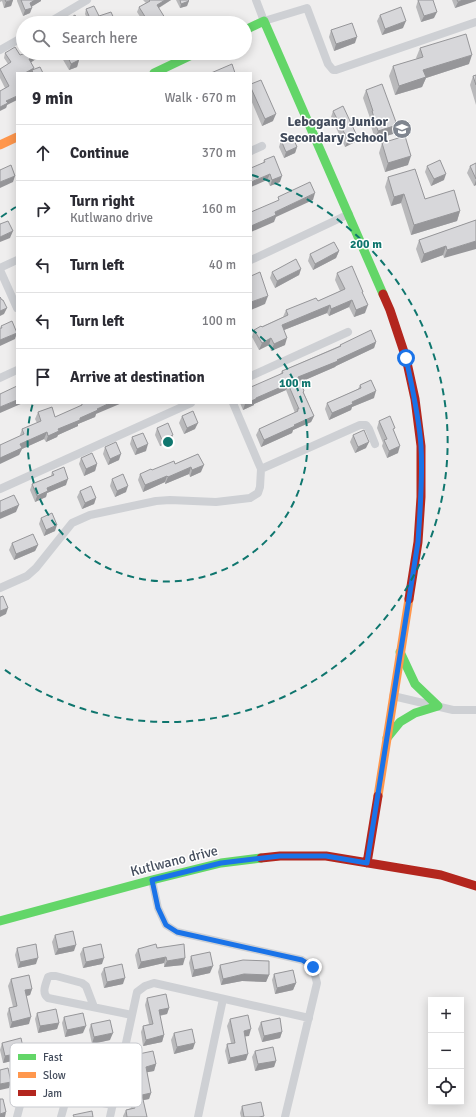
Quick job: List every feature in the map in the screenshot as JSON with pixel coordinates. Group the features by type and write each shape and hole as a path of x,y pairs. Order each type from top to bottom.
{"street":[{"path":"57,16 73,4 87,0"},
{"path":"256,0 390,310 406,358 415,399 421,446 421,497 418,542 367,863"},
{"path":"252,27 306,4 328,64 333,70 336,70 476,22"},
{"path":"0,50 16,41"},
{"path":"156,72 181,60"},
{"path":"0,145 16,137"},
{"path":"252,151 262,146"},
{"path":"252,260 349,214"},
{"path":"16,261 0,269 16,306"},
{"path":"252,376 348,332"},
{"path":"0,378 16,370"},
{"path":"0,488 189,404"},
{"path":"0,588 27,576 36,568 72,523 90,515 156,501 170,500 216,502 250,498 258,493 260,487 261,469 233,404"},
{"path":"261,469 360,425 366,425 375,444"},
{"path":"400,652 408,673 415,684 438,706"},
{"path":"393,696 453,710 476,710"},
{"path":"386,739 400,722 415,713 438,706"},
{"name":"Kutlwano drive","path":"0,921 221,863 280,856 326,856 441,875 476,886"},
{"path":"152,880 158,908 166,925 177,932 302,960 313,967 317,983 285,1117"},
{"path":"94,1007 86,986 82,983 56,976 48,977 44,992 45,996 48,998 132,1015"},
{"path":"126,1043 138,992 145,986 154,983 223,1000 309,1018"},
{"path":"198,1117 223,1000"},
{"path":"17,1117 20,1107"},
{"path":"60,1117 63,1107"},
{"path":"110,1117 112,1107"}],"building":[{"path":"21,0 35,0 30,3 32,8 25,10"},
{"path":"149,0 165,0 157,5 164,16 145,16 139,7 150,1"},
{"path":"180,0 188,0 189,1 181,4"},
{"path":"418,0 433,0 437,12 424,16"},
{"path":"94,6 99,16 89,16 86,9"},
{"path":"401,7 406,21 385,29 380,15"},
{"path":"111,12 113,16 99,16"},
{"path":"352,23 357,37 336,44 331,30"},
{"path":"466,34 472,55 423,70 426,77 399,86 393,66 423,57 420,48"},
{"path":"15,47 16,60 30,60 34,68 27,72 16,72 16,96 6,101 8,103 0,107 0,91 9,86 0,69 11,62 5,53"},
{"path":"69,60 79,60 71,64"},
{"path":"232,64 235,72 213,72"},
{"path":"40,67 42,72 33,72 32,70"},
{"path":"476,75 476,85 473,76"},
{"path":"261,80 276,114 265,119 252,90 252,84"},
{"path":"382,84 397,125 378,131 366,90"},
{"path":"343,106 357,136 348,140 333,111"},
{"path":"292,135 297,147 286,152 281,140"},
{"path":"405,136 411,156 388,163 382,143"},
{"path":"274,156 282,176 272,180 270,174 252,182 252,168 265,162 264,160"},
{"path":"440,160 446,174 434,179 427,166"},
{"path":"476,163 476,179 470,166"},
{"path":"11,165 15,176 0,182 0,170"},
{"path":"415,169 425,199 454,190 460,211 414,225 404,194 394,197 388,177"},
{"path":"310,182 315,193 275,212 276,215 252,226 252,212 279,200 278,197"},
{"path":"476,220 476,241 447,250 446,246 424,254 419,240"},
{"path":"8,221 13,231 0,237 0,224"},
{"path":"334,242 339,251 315,264 310,254"},
{"path":"296,259 301,269 277,281 272,272"},
{"path":"352,266 368,305 356,310 352,300 331,309 330,305 282,325 287,338 274,344 271,338 262,343 254,330 288,315 286,310 316,298 318,301 345,289 337,273"},
{"path":"260,272 268,296 252,302 252,276"},
{"path":"0,297 7,308 0,311"},
{"path":"12,321 16,333 0,340 1,326"},
{"path":"371,330 376,342 337,360 338,361 298,377 314,416 264,440 259,429 298,411 297,409 299,409 288,384 252,401 252,387 283,373 282,371 341,346 340,345"},
{"path":"371,380 376,391 352,402 353,404 332,413 327,403 361,388 360,385"},
{"path":"16,386 16,400 0,407 0,394"},
{"path":"108,404 80,418 80,420 58,429 59,431 48,436 47,432 20,444 22,448 0,458 0,445 24,434 22,429 41,421 38,412 52,407 55,417 82,405"},
{"path":"193,411 198,423 187,428 182,416"},
{"path":"390,416 395,428 393,429 400,446 389,451 384,440 387,439 379,421"},
{"path":"168,423 173,435 162,440 157,428"},
{"path":"364,430 369,442 358,447 353,435"},
{"path":"143,433 148,444 137,449 132,437"},
{"path":"116,442 121,454 110,459 105,447"},
{"path":"92,453 97,464 86,469 81,458"},
{"path":"198,454 204,465 192,470 191,467 145,485 140,474 174,461 175,464"},
{"path":"64,467 68,479 47,488 48,491 37,496 32,484 54,475 52,472"},
{"path":"123,474 128,486 117,491 112,479"},
{"path":"91,486 96,498 85,503 80,491"},
{"path":"14,495 19,505 0,513 0,501"},
{"path":"52,513 57,525 46,530 41,518"},
{"path":"33,534 38,545 16,554 12,543"},
{"path":"3,596 8,608 0,611 0,597"},
{"path":"73,931 76,945 58,949 55,935"},
{"path":"36,944 38,958 20,962 17,948"},
{"path":"101,944 104,958 86,962 83,948"},
{"path":"156,944 157,948 184,944 185,958 167,961 166,957 141,962 138,949"},
{"path":"210,952 213,966 194,970 191,956"},
{"path":"243,960 269,961 269,975 244,974 223,979 220,965"},
{"path":"122,964 125,978 107,982 104,968"},
{"path":"293,970 296,983 277,988 274,974"},
{"path":"29,975 32,989 25,990 31,1017 12,1022 9,1008 17,1006 11,979"},
{"path":"166,994 169,1008 159,1010 164,1035 146,1040 143,1026 153,1024 147,998"},
{"path":"56,1009 59,1023 40,1026 37,1013"},
{"path":"83,1013 86,1026 67,1030 64,1017"},
{"path":"248,1015 251,1029 244,1031 248,1054 230,1058 227,1044 235,1043 230,1019"},
{"path":"280,1018 282,1032 264,1036 261,1022"},
{"path":"110,1020 113,1033 94,1037 91,1024"},
{"path":"192,1029 195,1043 177,1047 174,1033"},
{"path":"21,1038 22,1043 10,1043 10,1055 5,1056 2,1043"},
{"path":"273,1047 276,1061 258,1064 255,1051"},
{"path":"153,1051 156,1064 146,1067 151,1093 142,1095 142,1053"},
{"path":"8,1068 10,1082 0,1084 0,1070"},
{"path":"142,1095 147,1117 127,1117 126,1110 142,1107"},
{"path":"0,1099 3,1099 6,1112 0,1114"},
{"path":"261,1102 264,1116 244,1117 242,1106"},
{"path":"92,1111 93,1117 74,1117 73,1115"}],"traffic: fast":[{"path":"252,27 264,21 383,294"},
{"path":"156,72 181,60"},
{"path":"387,738 400,722 415,713 438,706 415,684 400,652"},
{"path":"0,921 221,863 261,858"}],"traffic: slow":[{"path":"0,145 16,137"},
{"path":"378,796 409,599"}],"traffic: jam":[{"path":"383,294 406,358 415,399 421,446 421,497 418,542 409,599"},
{"path":"367,863 378,796"},
{"path":"261,858 280,856 326,856 441,875 476,886"}],"place":[{"name":"Lebogang Junior Secondary School","path":"402,129"}],"route":[{"path":"313,967 302,960 177,932 166,925 158,908 152,880 221,863 280,856 326,856 367,863 418,542 421,497 421,446 415,399 406,358"}]}
